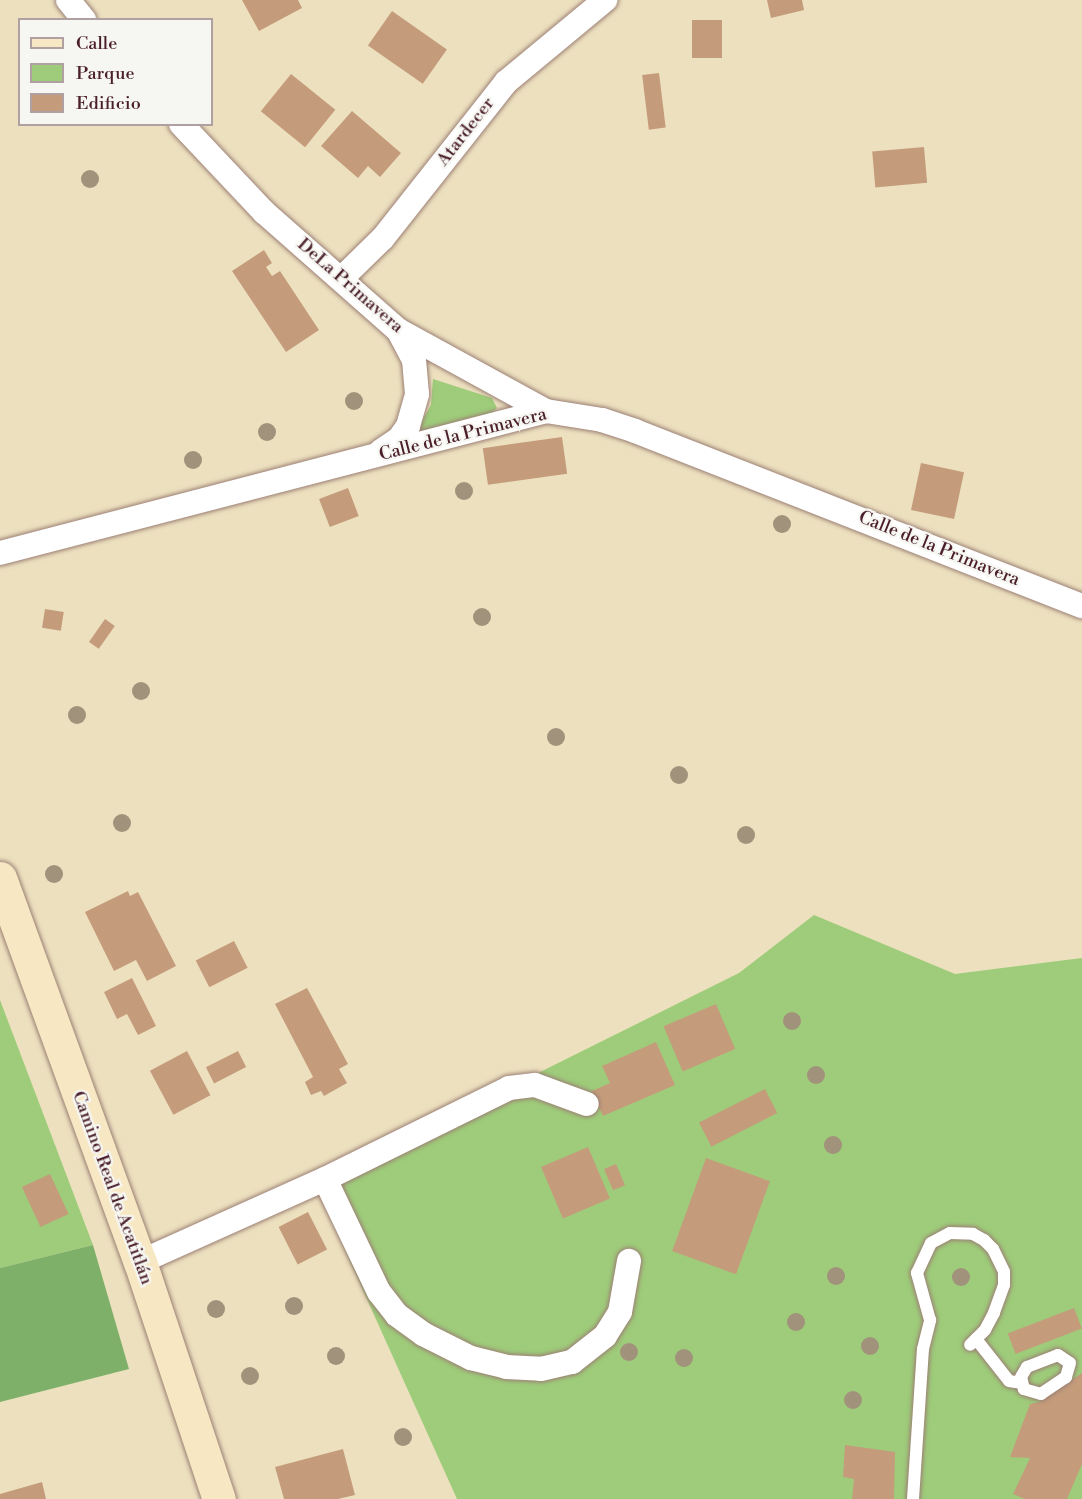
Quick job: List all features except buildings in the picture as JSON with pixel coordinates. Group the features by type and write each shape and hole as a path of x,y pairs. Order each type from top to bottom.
{"main road":[{"name":"Camino Real de Acatitlán","path":"0,878 140,1262 219,1499"}],"street":[{"path":"68,0 82,18"},
{"name":"Atardecer","path":"342,278 383,238 506,82 605,0"},
{"name":"DeLa Primavera","path":"183,126 264,212 342,278 398,330 546,411"},
{"path":"361,459 399,439 414,410 417,377 408,344 398,330"},
{"name":"Calle de la Primavera","path":"0,554 546,411 602,420 635,431 1082,606"},
{"path":"140,1262 325,1179 509,1088 535,1085 587,1104"},
{"path":"325,1179 379,1292 397,1315 423,1334 471,1358 506,1367 541,1369 572,1362 605,1336 620,1312 628,1261"}],"lane":[{"path":"913,1499 923,1349 930,1330 929,1311 917,1273 931,1243 950,1233 967,1233 984,1240 993,1249 1004,1272 1000,1296 985,1330 973,1342 1010,1381 1021,1383"}],"green space":[{"path":"433,379 492,398 497,408 492,413 415,433 431,405"},
{"path":"814,915 955,974 1082,958 1082,1499 457,1499 315,1184 739,973"},
{"path":"0,1000 93,1245 0,1268"},
{"path":"93,1245 129,1369 0,1402 0,1268"}]}
